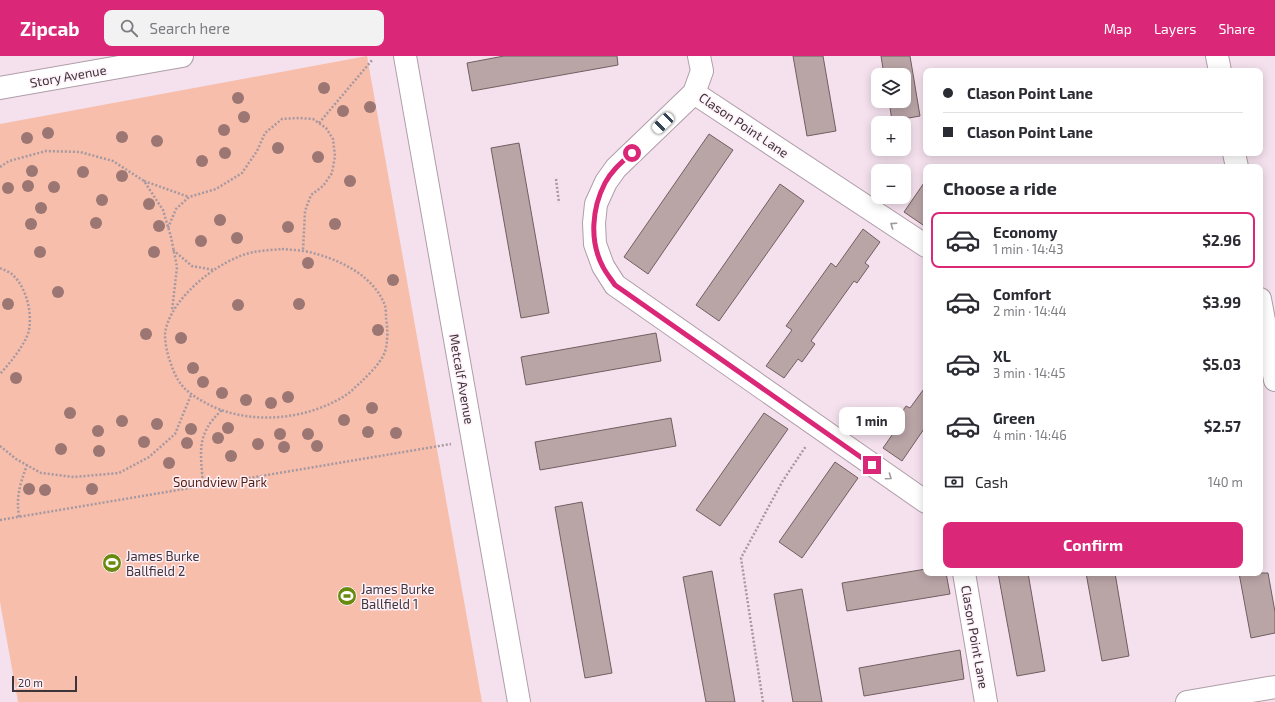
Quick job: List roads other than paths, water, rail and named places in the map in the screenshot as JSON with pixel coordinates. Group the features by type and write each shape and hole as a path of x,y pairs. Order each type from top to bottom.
{"street":[{"name":"Story Avenue","path":"0,88 182,56"},
{"name":"Metcalf Avenue","path":"405,56 519,702"},
{"path":"694,93 702,71 699,56"},
{"path":"1217,56 1219,68"},
{"name":"Clason Point Lane","path":"923,244 694,93 621,163 606,182 596,204 594,222 595,244 602,266 615,285 923,500"},
{"path":"1263,320 1275,380"},
{"name":"Clason Point Lane","path":"965,576 986,702"},
{"path":"1187,702 1275,687"}],"place":[{"name":"James Burke Ballfield 2","path":"112,563"},
{"name":"James Burke Ballfield 1","path":"347,596"}],"park label":[{"name":"Soundview Park","path":"220,482"}]}
